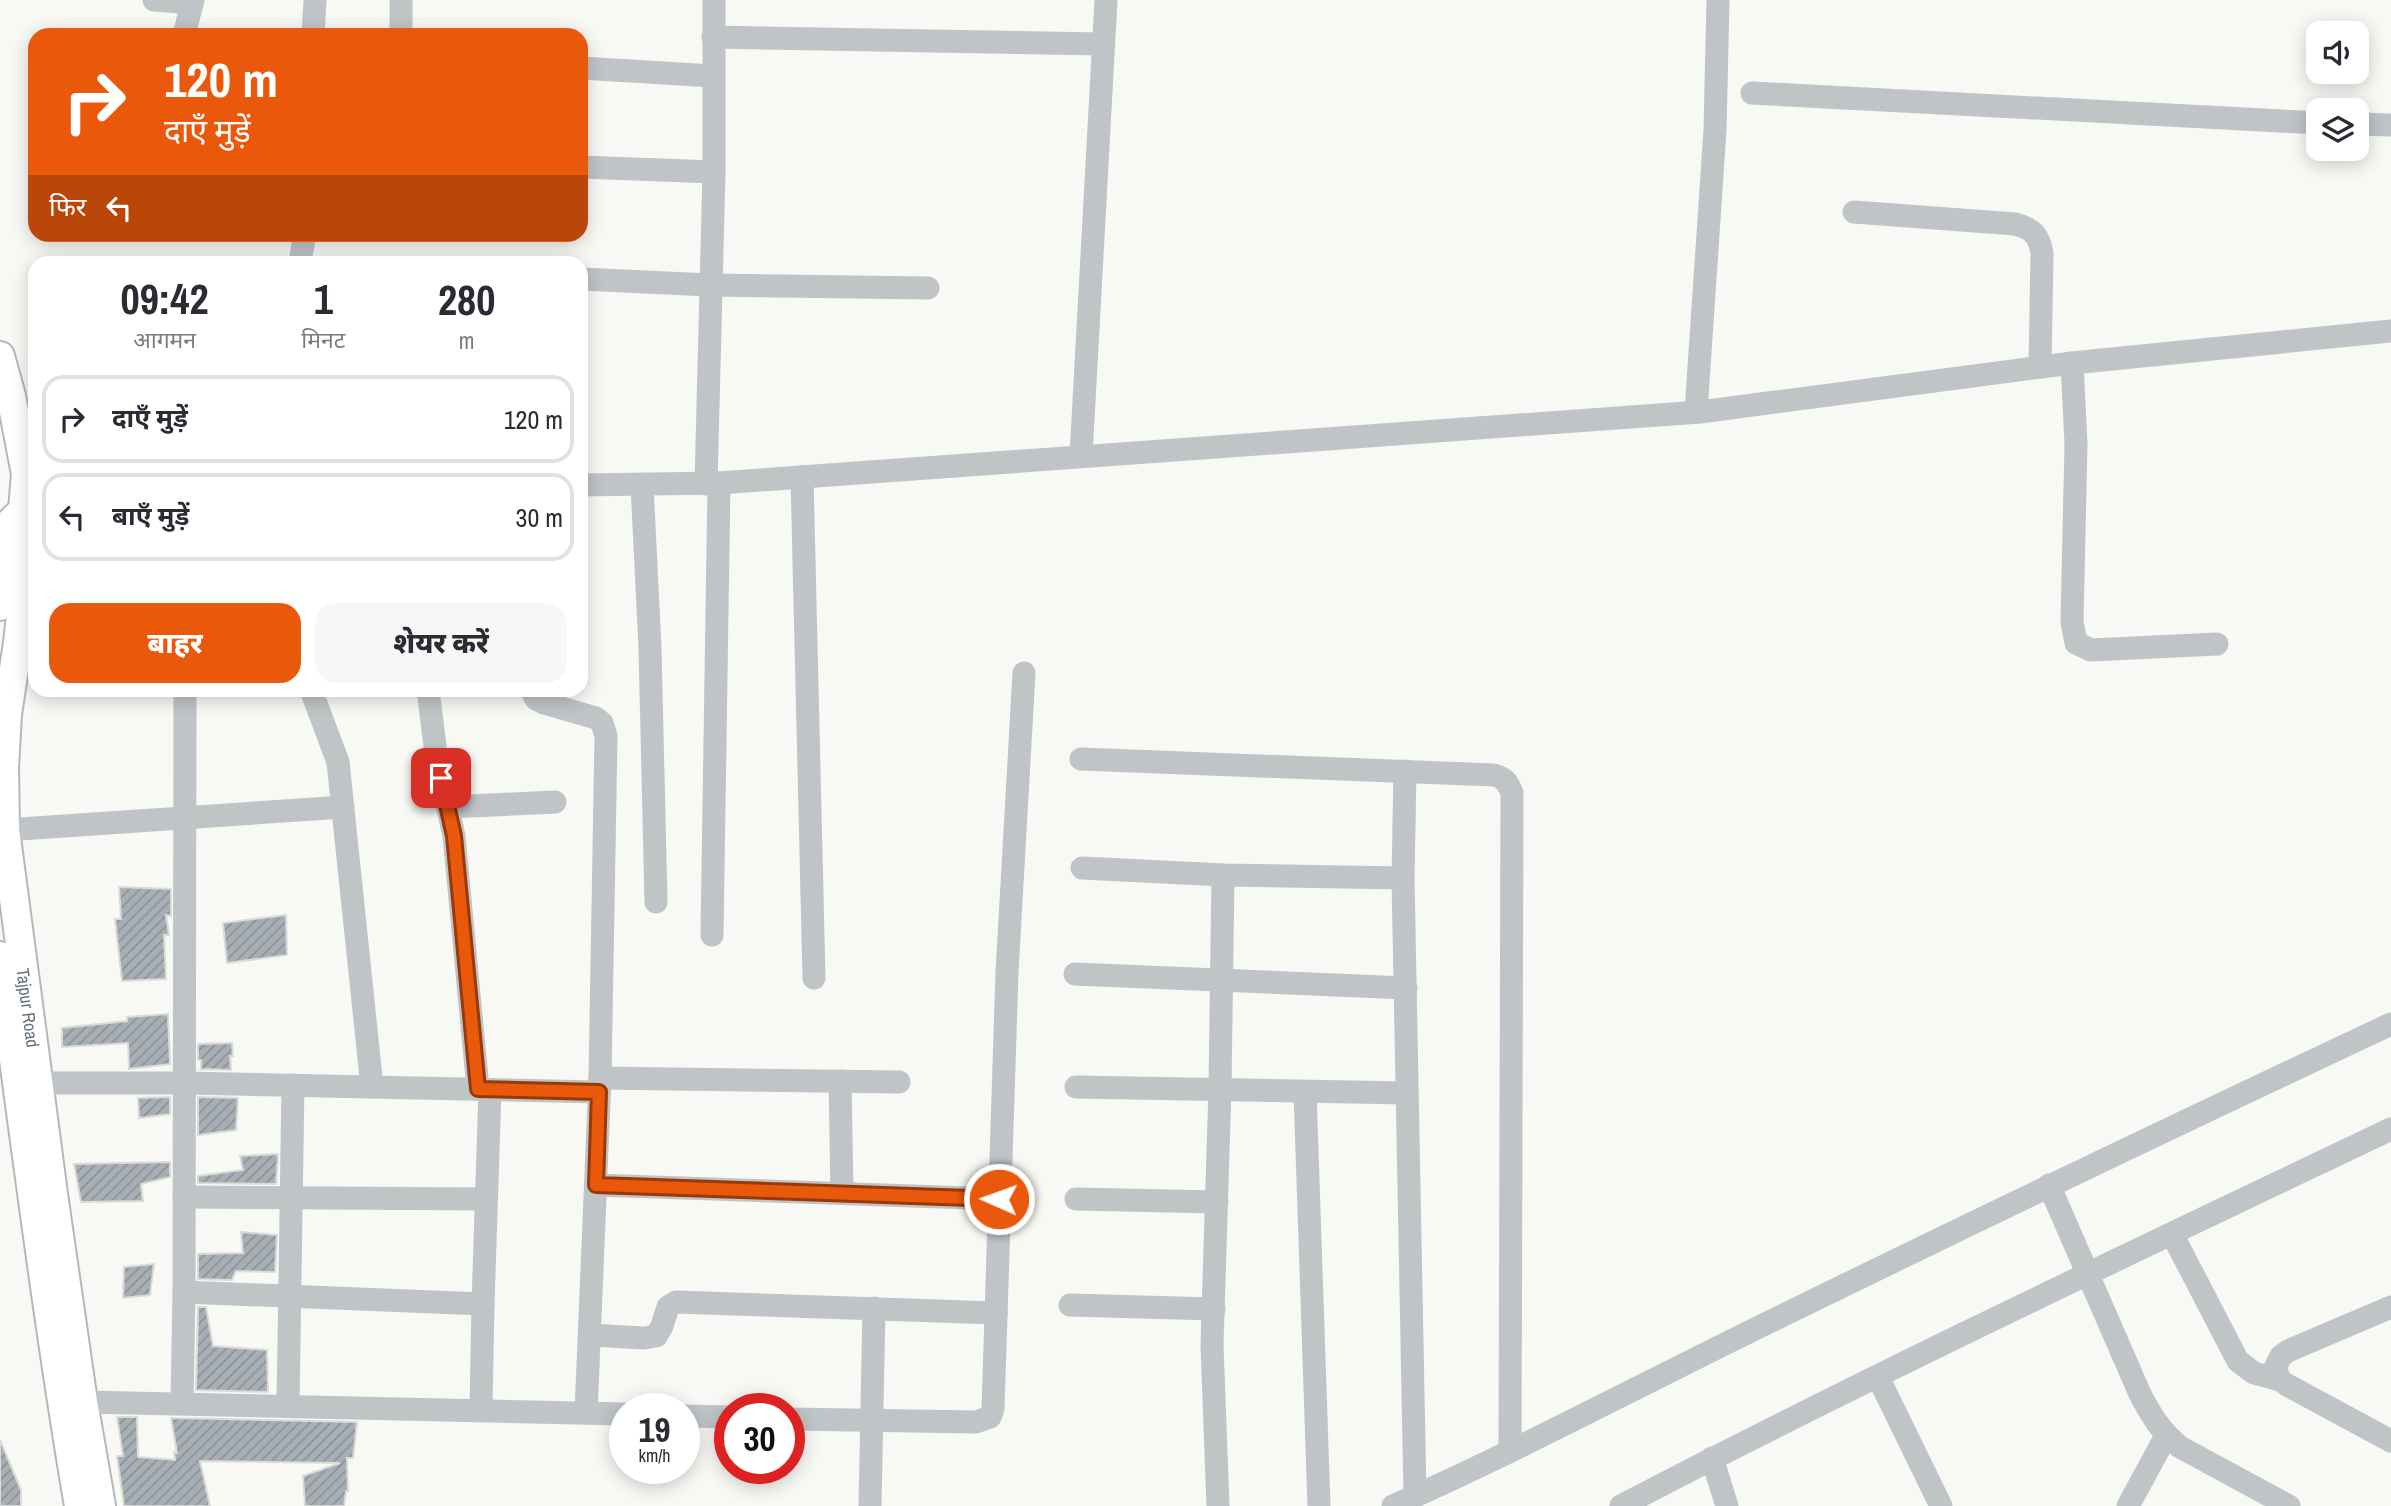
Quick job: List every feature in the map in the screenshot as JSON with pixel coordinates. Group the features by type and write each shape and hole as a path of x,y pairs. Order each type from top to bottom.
{"main road":[{"name":"Tajpur Road","path":"0,356 11,397 28,486"},
{"path":"0,606 9,523 28,493"},
{"name":"Tajpur Road","path":"28,551 7,714 5,830 38,1083 79,1506"},
{"name":"Tajpur Road","path":"0,956 16,1086 66,1360 83,1402 101,1506"}],"street":[{"path":"154,0 192,1 186,28"},
{"path":"313,28 315,0"},
{"path":"401,0 401,28"},
{"path":"712,935 713,484 710,285 714,172 713,0"},
{"path":"1081,456 1106,0"},
{"path":"1696,412 1715,130 1718,0"},
{"path":"713,37 1103,44"},
{"path":"588,68 713,76"},
{"path":"1752,93 2306,122"},
{"path":"2369,124 2391,125"},
{"path":"588,167 714,172"},
{"path":"1854,212 2015,224 2027,227 2036,234 2042,253 2040,367"},
{"path":"588,279 710,285 928,288"},
{"path":"588,485 713,484 1696,412 2072,363 2391,331"},
{"path":"2072,363 2076,443 2072,622 2076,643 2091,649 2217,644"},
{"path":"802,477 814,978"},
{"path":"642,485 650,648 656,901"},
{"path":"805,1419 976,1422 989,1418 993,1409 1007,972 1024,673"},
{"path":"182,1403 185,697"},
{"path":"314,697 338,762 372,1087"},
{"path":"429,697 436,754 454,836 484,1089 486,1199 481,1409"},
{"path":"535,697 544,703 596,718 602,723 606,736 599,1085 586,1413"},
{"path":"1081,759 1494,775 1503,778 1513,793 1510,1451"},
{"path":"1405,771 1404,877 1415,1496"},
{"path":"449,807 555,802"},
{"path":"5,830 342,807"},
{"path":"1082,868 1223,875 1404,877"},
{"path":"1218,1506 1212,1345 1223,875"},
{"path":"1075,974 1406,988"},
{"path":"1392,1506 1510,1451 2049,1185 2391,1024"},
{"path":"840,1081 842,1193"},
{"path":"38,1083 484,1089 899,1082"},
{"path":"288,1405 293,1085"},
{"path":"1076,1087 1407,1093"},
{"path":"1305,1092 1319,1506"},
{"path":"1621,1506 1712,1458 2391,1129"},
{"path":"596,1185 999,1199"},
{"path":"2049,1185 2153,1419 2166,1436 2180,1447 2289,1506"},
{"path":"184,1197 486,1199"},
{"path":"1076,1199 1217,1202"},
{"path":"2172,1234 2238,1361 2254,1373 2280,1380 2391,1441"},
{"path":"184,1292 483,1304"},
{"path":"590,1335 649,1338 660,1331 668,1307 676,1302 996,1313"},
{"path":"1070,1305 1214,1309"},
{"path":"2280,1380 2276,1368 2281,1356 2288,1351 2391,1307"},
{"path":"870,1506 874,1308"},
{"path":"1878,1377 1941,1506"},
{"path":"83,1402 609,1414"},
{"path":"2128,1506 2166,1436"},
{"path":"1712,1458 1727,1506"}],"building":[{"path":"119,887 171,889 171,916 166,915 169,935 164,935 166,979 122,981 115,919 121,919"},
{"path":"286,915 287,955 227,963 223,923"},
{"path":"168,1014 170,1064 129,1069 128,1043 62,1047 62,1028 127,1021 127,1017"},
{"path":"232,1043 231,1070 201,1069 198,1044"},
{"path":"170,1097 170,1114 139,1118 138,1098"},
{"path":"198,1097 238,1098 236,1130 198,1135"},
{"path":"278,1154 276,1184 198,1183 198,1176 243,1170 240,1156"},
{"path":"170,1162 170,1177 141,1184 143,1201 81,1202 74,1164"},
{"path":"241,1232 277,1235 275,1272 236,1271 232,1280 198,1279 198,1254 243,1253"},
{"path":"154,1264 150,1295 123,1298 124,1267"},
{"path":"198,1307 206,1307 213,1346 267,1350 268,1392 196,1390"},
{"path":"117,1417 137,1417 138,1457 175,1460 174,1452 177,1453 171,1418 357,1422 353,1458 347,1458 348,1491 344,1506 305,1506 303,1476 340,1463 200,1461 210,1506 124,1506 117,1456 123,1456"},
{"path":"0,1440 21,1490 21,1506 0,1506"}],"route":[{"path":"441,778 454,836 478,1089 599,1092 596,1185 999,1199"}]}
